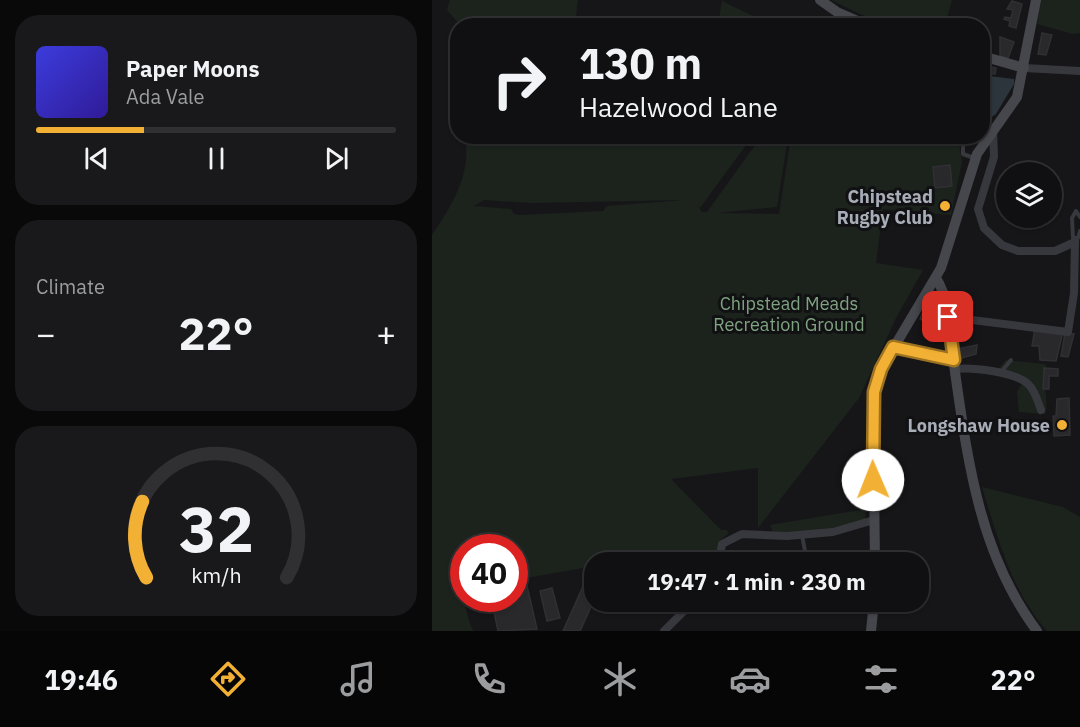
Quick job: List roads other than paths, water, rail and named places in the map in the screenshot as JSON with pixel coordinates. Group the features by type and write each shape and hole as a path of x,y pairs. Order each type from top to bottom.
{"street":[{"path":"820,0 851,18"},
{"path":"990,135 1017,97 1036,0"},
{"path":"990,58 1024,68 1080,71"},
{"path":"948,317 1068,332 1074,293 1075,241 1055,251 1018,251 1002,245 984,228 978,209 994,157 993,130"},
{"path":"875,552 874,392 878,375 936,278 956,225 975,158 984,144"},
{"path":"936,278 948,317 972,485 984,527 1007,582 1037,631"},
{"path":"893,347 954,365 999,375 1013,375 1028,384 1041,410"},
{"path":"721,552 722,544 742,534 802,535 847,530 874,520"},
{"path":"664,631 683,612"},
{"path":"871,631 873,612"}],"lane":[{"path":"963,144 963,154 975,158"},
{"path":"1075,241 1071,234 1072,218 1076,212 1080,217"},
{"path":"1075,241 1080,231"},
{"path":"999,375 1011,360"},
{"path":"802,535 805,552"}],"place":[{"name":"Chipstead Rugby Club","path":"945,206"},
{"name":"Longshaw House","path":"1062,425"}],"park label":[{"name":"Chipstead Meads Recreation Ground","path":"789,313"}]}
